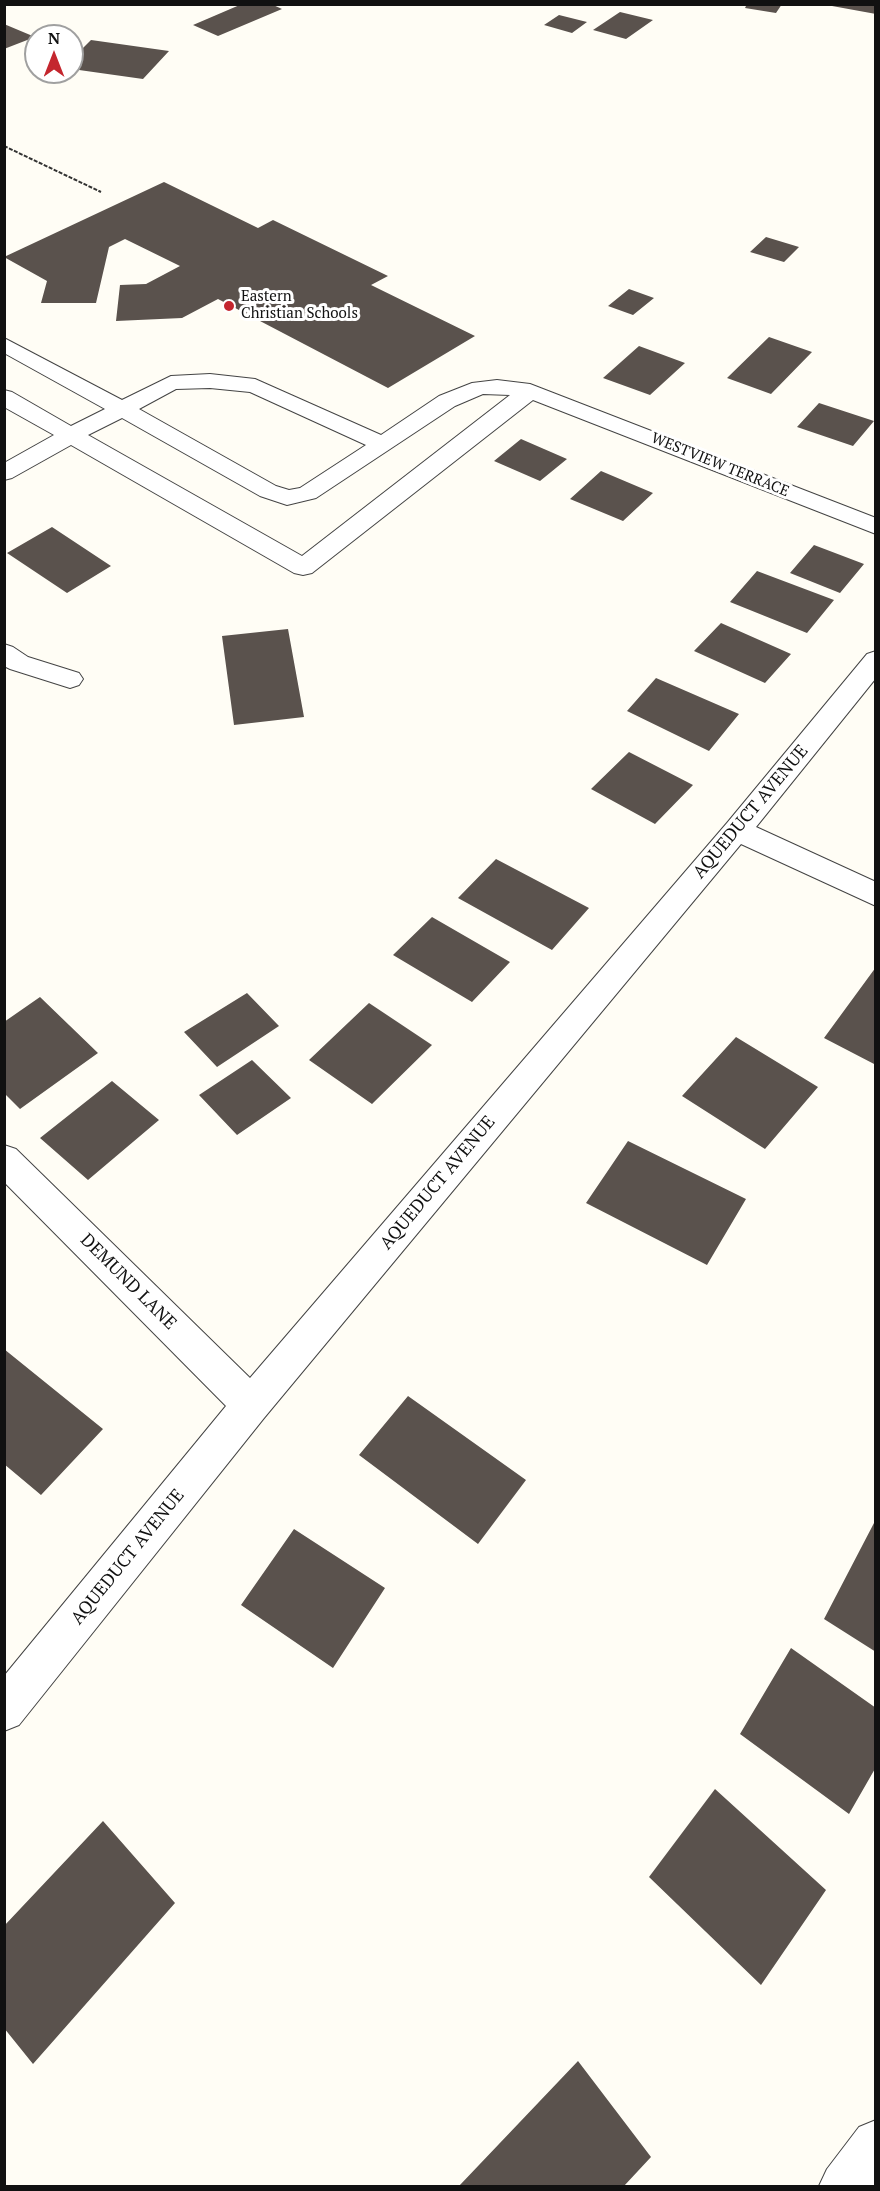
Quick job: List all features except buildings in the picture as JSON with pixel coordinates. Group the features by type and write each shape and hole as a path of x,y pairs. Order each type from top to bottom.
{"street":[{"name":"WESTVIEW TERRACE","path":"4,344 268,491 287,498 308,494 447,401 480,388 497,387 530,391 876,527"},
{"path":"4,473 171,383 234,382 255,386 383,444"},
{"path":"4,397 303,567 530,391"},
{"path":"4,653 19,663 70,679"},
{"name":"AQUEDUCT AVENUE","path":"4,1710 251,1405 737,830 876,660"},
{"path":"737,830 876,895"},
{"name":"DEMUND LANE","path":"4,1159 251,1405"},
{"path":"844,2187 876,2144"}],"path":[{"path":"4,146 101,192"}],"place":[{"name":"Eastern Christian Schools","path":"229,306"}]}
